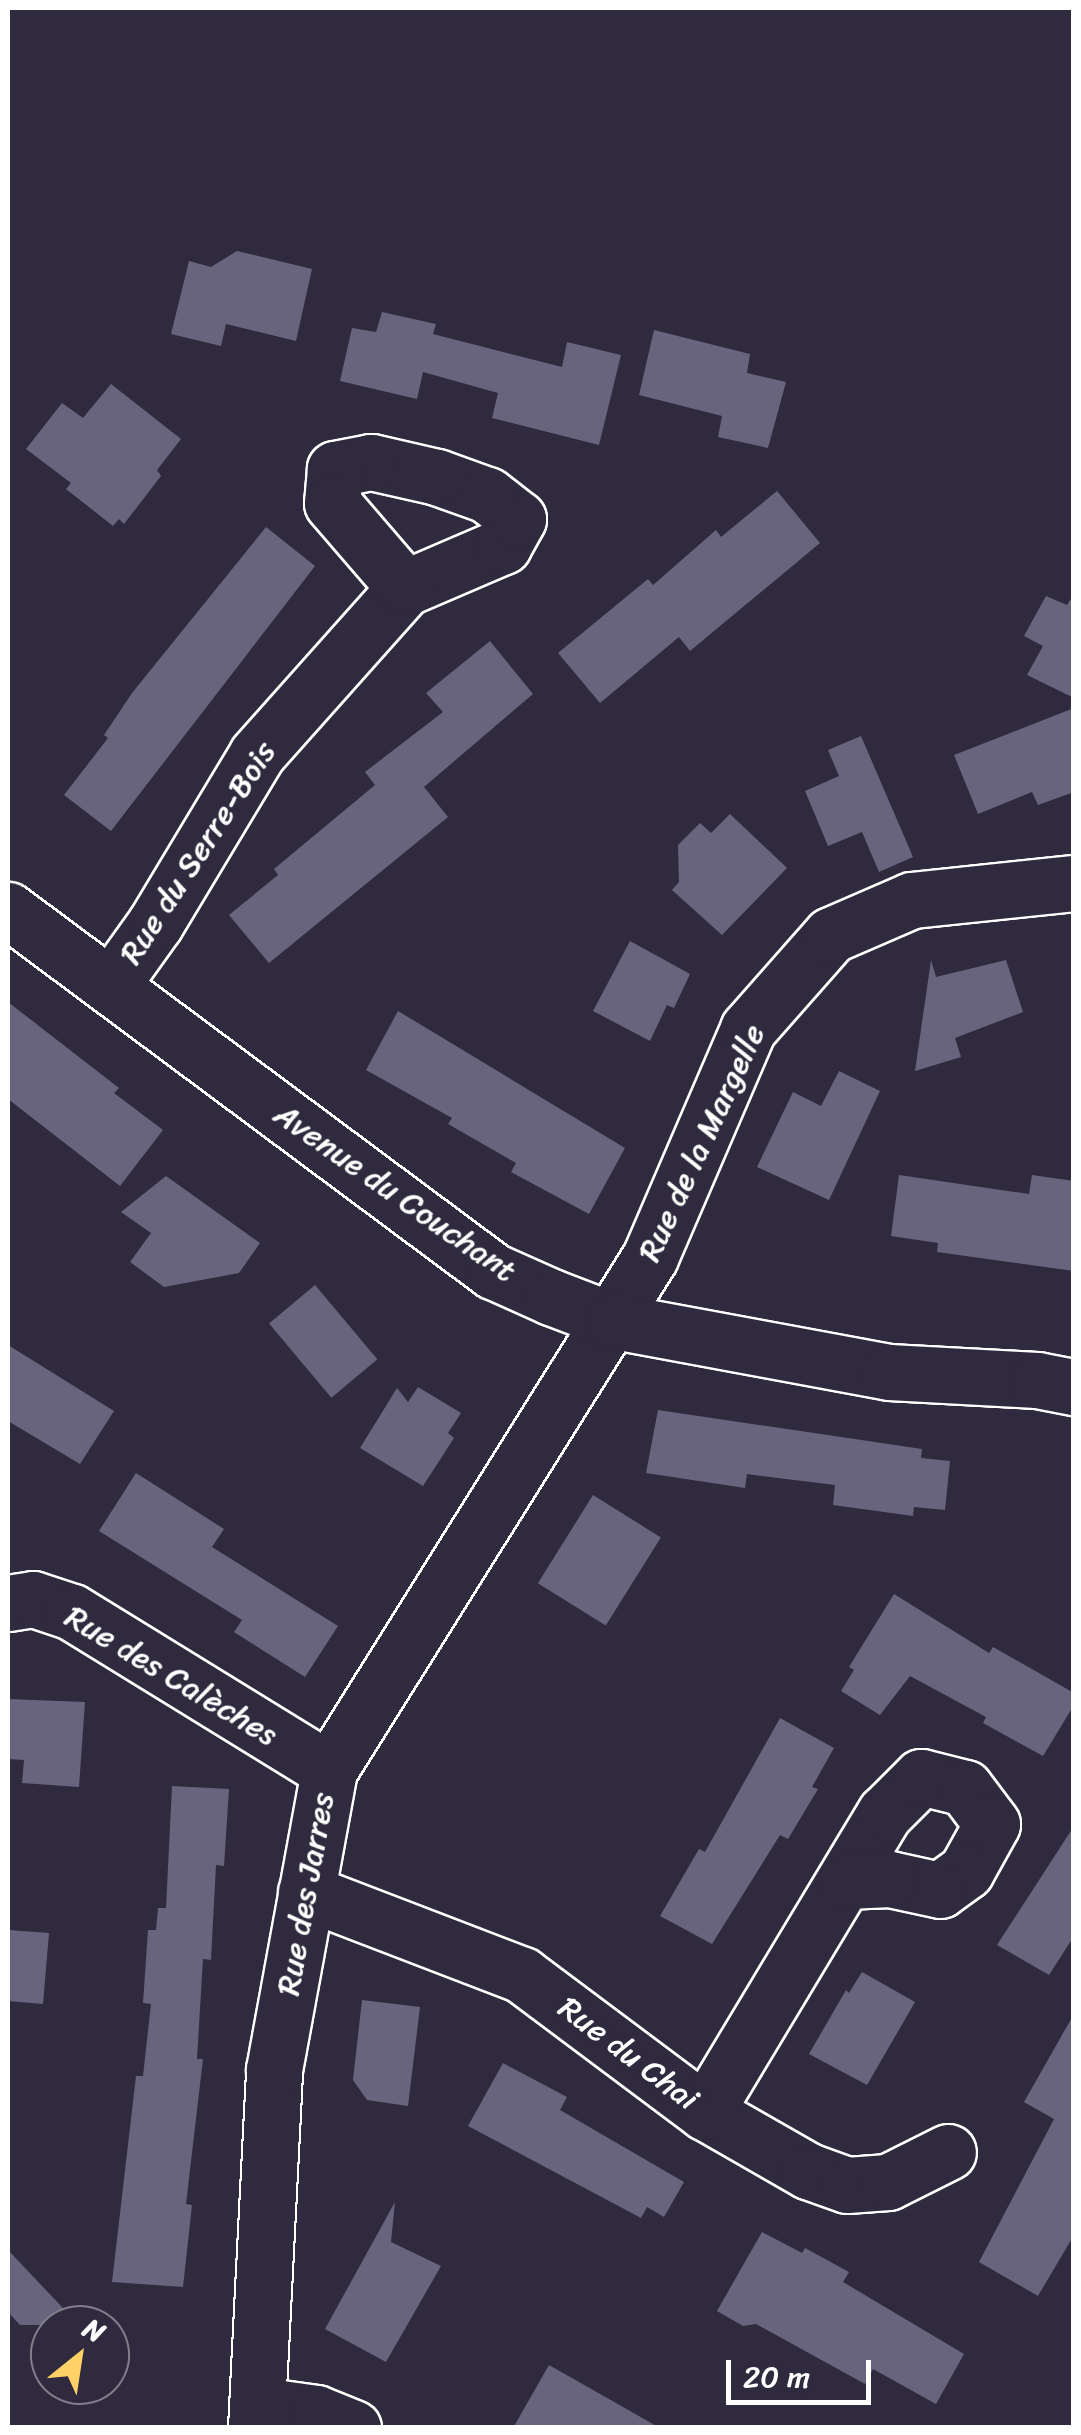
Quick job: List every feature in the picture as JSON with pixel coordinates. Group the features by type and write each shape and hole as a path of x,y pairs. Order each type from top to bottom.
{"street":[{"name":"Rue du Serre-Bois","path":"112,984 154,924 257,754 404,588"},
{"name":"Rue de la Margelle","path":"614,1321 650,1257 748,1029 831,935 912,900 1074,883"},
{"name":"Avenue du Couchant","path":"8,910 493,1271 614,1321 889,1372 1037,1380 1074,1386"},
{"name":"Rue des Jarres","path":"258,2416 274,2070 329,1770 614,1321"},
{"name":"Rue des Calèches","path":"8,1603 32,1599 72,1612 329,1770"},
{"path":"705,2112 846,1881"},
{"name":"Rue du Chai","path":"306,1892 522,1975 705,2112 808,2171 847,2185 888,2182 948,2152"},
{"path":"258,2416 316,2413 353,2428"}],"building":[{"path":"237,251 312,269 296,341 226,324 221,346 171,334 189,261 211,267"},
{"path":"382,312 436,324 433,334 562,367 567,342 621,355 599,445 492,418 498,393 423,372 417,399 340,381 352,328 376,332"},
{"path":"654,330 750,354 747,373 786,382 768,448 718,437 722,416 639,395"},
{"path":"111,384 181,439 157,470 161,476 124,524 119,519 113,526 66,489 71,483 26,449 62,403 83,418"},
{"path":"777,491 820,543 690,651 679,637 600,703 558,653 648,579 653,585 716,530 721,537"},
{"path":"266,527 315,566 111,831 64,795 108,738 104,735 132,693"},
{"path":"1074,594 1074,698 1027,675 1043,646 1024,636 1046,596 1067,605"},
{"path":"490,641 533,694 424,787 448,817 269,963 229,915 278,875 274,869 375,785 365,772 443,712 426,693"},
{"path":"1074,708 1074,792 1038,805 1032,792 978,814 954,755"},
{"path":"861,736 913,857 879,872 862,832 828,846 805,791 839,776 828,750"},
{"path":"730,814 787,868 722,935 672,890 679,882 678,845 700,823 711,833"},
{"path":"630,941 690,974 674,1008 667,1005 650,1041 593,1011"},
{"path":"931,960 936,977 1006,960 1023,1012 955,1038 961,1057 915,1071"},
{"path":"8,1002 119,1088 114,1093 163,1130 120,1186 8,1099"},
{"path":"398,1011 625,1148 589,1214 511,1172 516,1163 448,1124 452,1118 366,1070"},
{"path":"839,1071 880,1091 829,1200 757,1167 793,1092 821,1106"},
{"path":"899,1175 1029,1194 1032,1175 1074,1181 1074,1271 937,1252 938,1243 891,1236"},
{"path":"166,1176 260,1243 239,1273 164,1287 130,1262 151,1233 121,1212"},
{"path":"315,1285 377,1359 331,1398 269,1324"},
{"path":"8,1345 114,1411 80,1464 8,1421"},
{"path":"418,1387 461,1413 448,1433 454,1438 423,1486 360,1448 397,1388 408,1402"},
{"path":"658,1410 922,1449 921,1458 950,1461 945,1510 914,1507 913,1516 833,1505 835,1485 747,1474 745,1488 646,1473"},
{"path":"136,1473 224,1529 212,1547 338,1626 305,1677 234,1632 242,1620 99,1531"},
{"path":"593,1495 661,1537 606,1626 538,1583"},
{"path":"894,1594 989,1653 993,1647 1074,1693 1074,1705 1043,1756 983,1723 986,1717 910,1676 880,1715 841,1691 854,1670 849,1667"},
{"path":"8,1699 85,1702 79,1787 22,1783 24,1760 8,1759"},
{"path":"780,1718 834,1748 812,1787 818,1789 788,1839 780,1835 712,1944 660,1916 699,1849 705,1852"},
{"path":"172,1786 229,1789 224,1866 216,1865 211,1960 203,1959 197,2059 203,2059 186,2204 192,2205 183,2287 112,2282 136,2076 143,2076 151,2004 143,2003 148,1930 156,1930 158,1908 166,1908"},
{"path":"1074,1826 1074,1936 1049,1975 997,1945"},
{"path":"8,1930 49,1933 43,2004 8,2001"},
{"path":"862,1972 915,2002 867,2085 809,2054 846,1990 849,1993"},
{"path":"362,2000 420,2007 408,2106 367,2100 353,2080"},
{"path":"1074,2014 1074,2235 1038,2296 979,2262 1054,2119 1024,2102"},
{"path":"503,2063 567,2097 560,2110 684,2182 664,2217 647,2207 641,2218 468,2126"},
{"path":"395,2202 391,2242 441,2266 386,2362 325,2329"},
{"path":"762,2232 802,2253 805,2248 849,2272 843,2282 964,2354 936,2404 873,2369 865,2384 756,2324 743,2326 717,2311"},
{"path":"8,2250 60,2305 30,2305 30,2325 20,2325 8,2312"},
{"path":"549,2365 660,2428 513,2428"}]}
